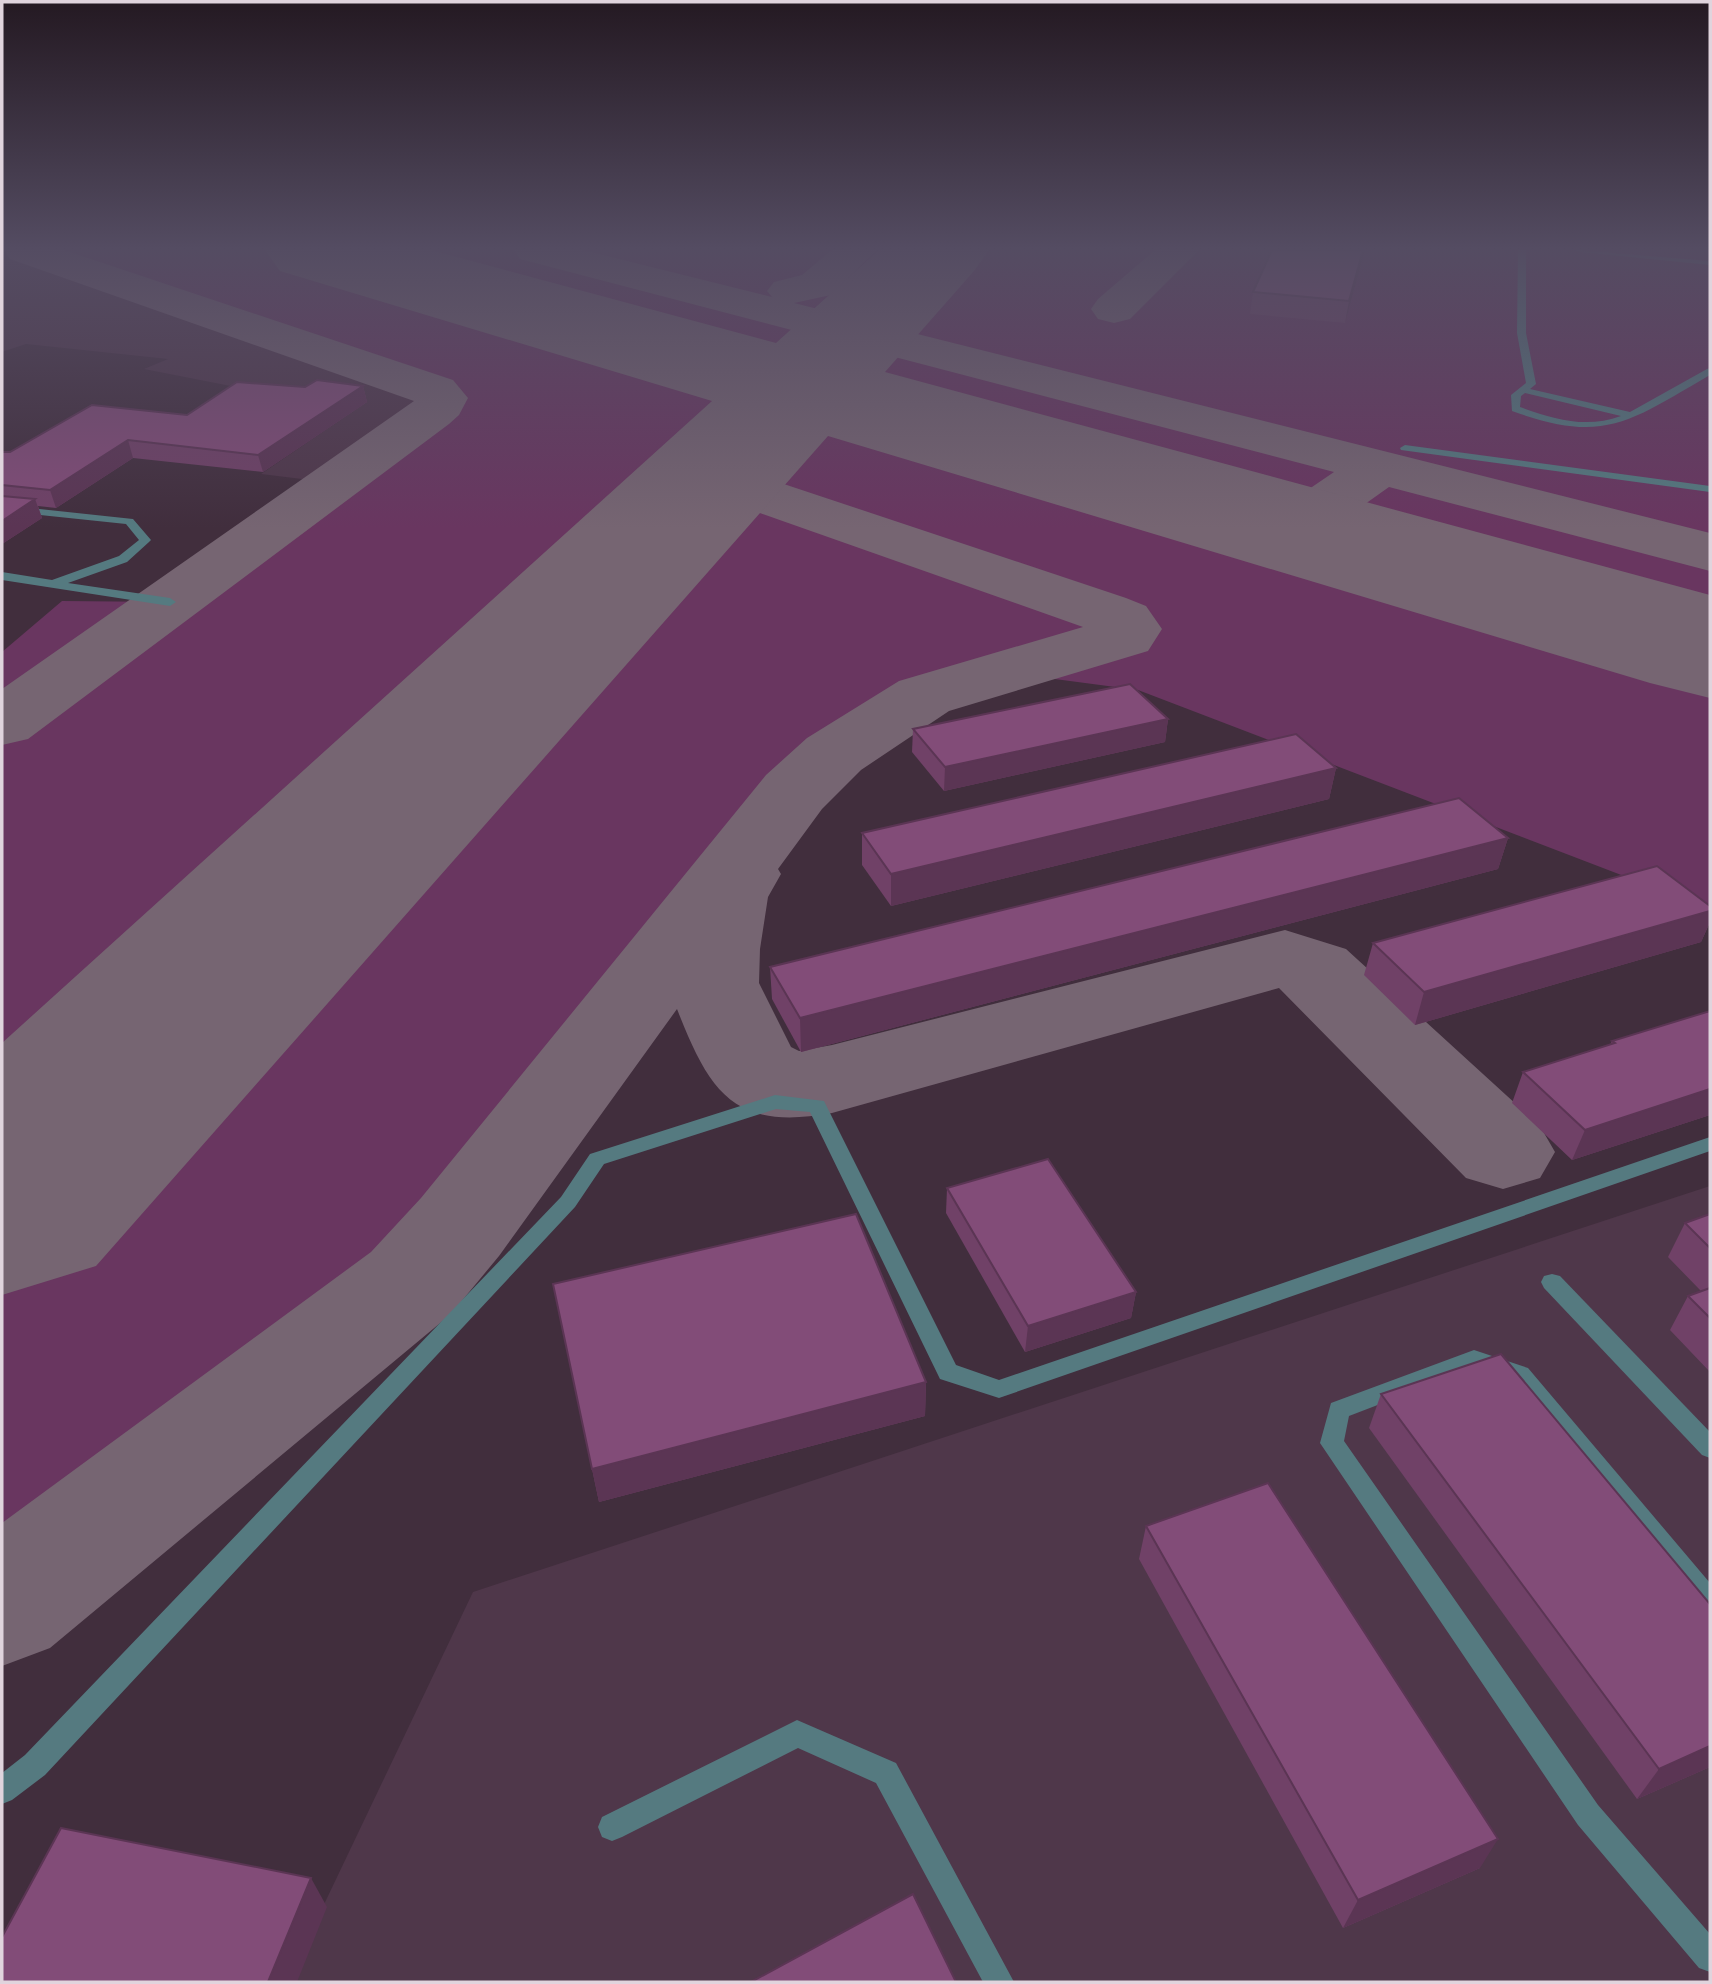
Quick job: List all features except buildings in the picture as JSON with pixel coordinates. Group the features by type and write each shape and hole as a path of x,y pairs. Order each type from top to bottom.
{"street":[{"path":"1521,343 1527,387"},
{"path":"1527,387 1516,396 1516,408 1541,420 1584,428 1613,425 1710,371"},
{"path":"1527,387 1631,415"},
{"path":"1405,448 1710,489"},
{"path":"2,508 129,521 145,540 123,559 53,584"},
{"path":"2,576 170,602"},
{"path":"2,1790 45,1755 568,1202 597,1159 775,1102 817,1106 948,1372 999,1390 1710,1144"},
{"path":"1552,1282 1710,1448"},
{"path":"1710,1602 1520,1376 1474,1359 1339,1410 1332,1443 1339,1455 1588,1815 1710,1957"},
{"path":"612,1827 797,1734 886,1773 999,1982"}],"shaded area":[{"path":"2,343 318,343 455,389 462,394 463,400 351,485 261,474 365,403 277,395 144,369 168,359 26,344 2,352"},
{"path":"318,343 1710,343 1710,909 1138,690 1032,676 924,696 834,754 794,792 460,1227 411,1283 2,1603 2,652 62,601 170,602 351,485 463,400 462,394 455,389"},
{"path":"1710,1186 1710,1982 287,1982 473,1592"}],"taxiway":[{"path":"2,723 441,404 442,398 435,391 294,343"},
{"path":"895,343 1380,467"},
{"path":"1292,528 1380,467"},
{"path":"1380,467 1710,552"},
{"path":"2,1603 411,1283 460,1227 794,792 834,754 924,696 1124,637 1128,629 1122,620 1103,612 712,477"},
{"path":"739,874 725,897 715,949 713,983 735,1034 756,1071 775,1083 799,1085 832,1079 1285,958 1314,969 1503,1152"}],"runway":[{"path":"641,343 801,388"},
{"path":"801,388 846,343"},
{"path":"2,1197 801,388"},
{"path":"801,388 1710,647"}]}
